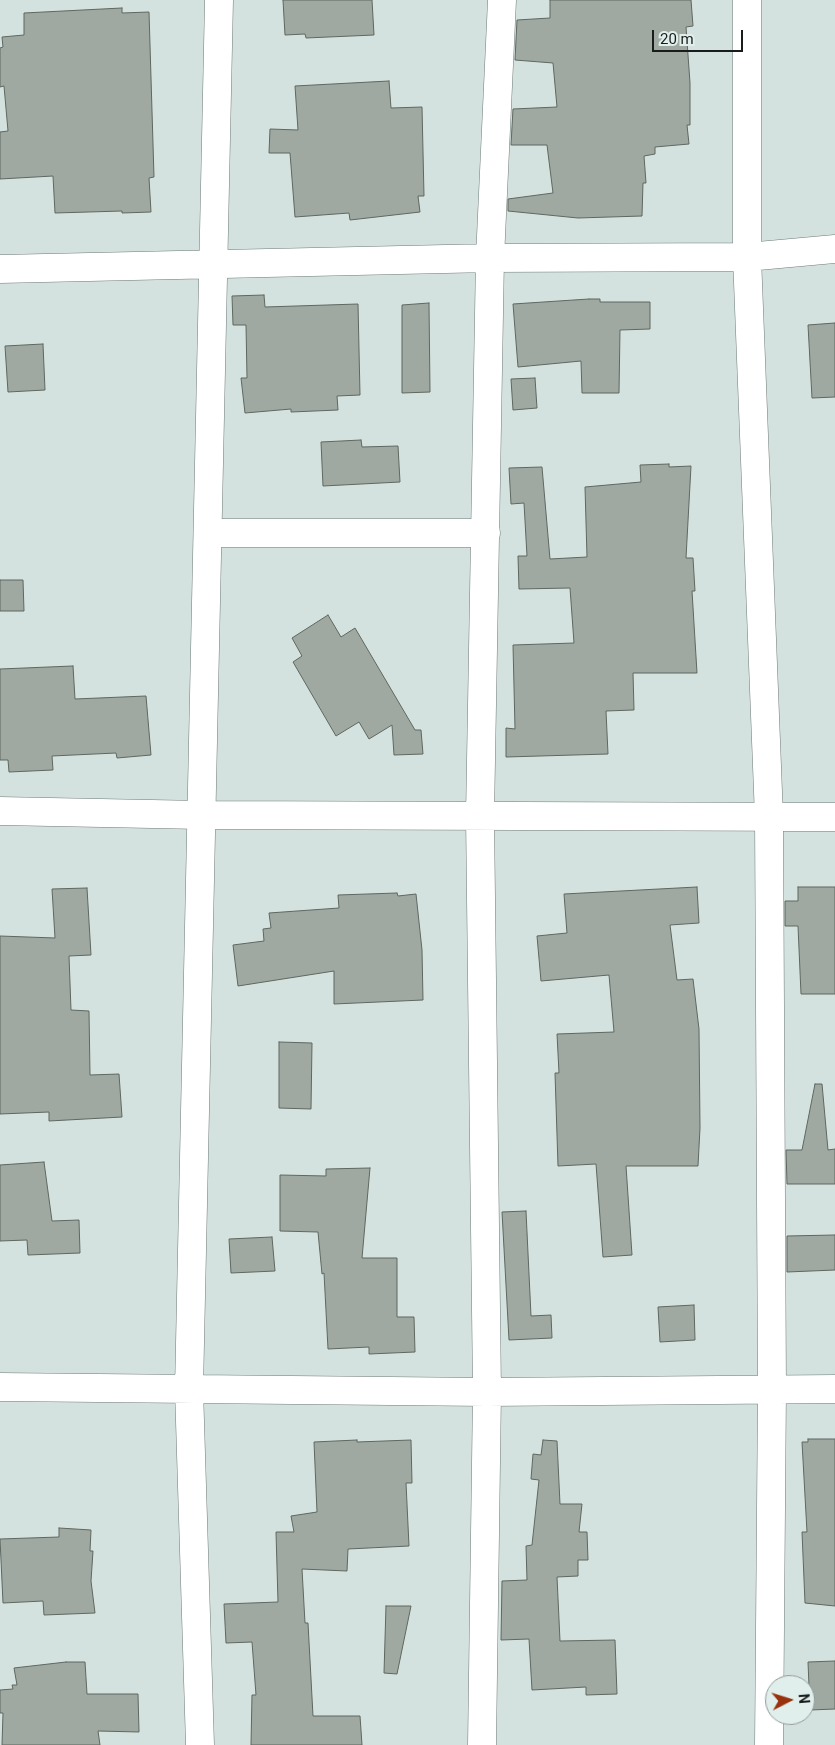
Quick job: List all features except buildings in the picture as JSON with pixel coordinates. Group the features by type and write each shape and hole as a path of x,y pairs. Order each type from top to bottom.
{"street":[{"path":"200,1745 189,1389 220,0"},
{"path":"482,1745 487,1392 480,816 490,258 502,0"},
{"path":"747,0 747,257 769,817 772,1390 769,1745"},
{"path":"0,269 490,258 747,257 835,249"},
{"path":"208,533 486,533"},
{"path":"0,811 202,815 835,817"},
{"path":"0,1387 487,1392 835,1389"}]}
